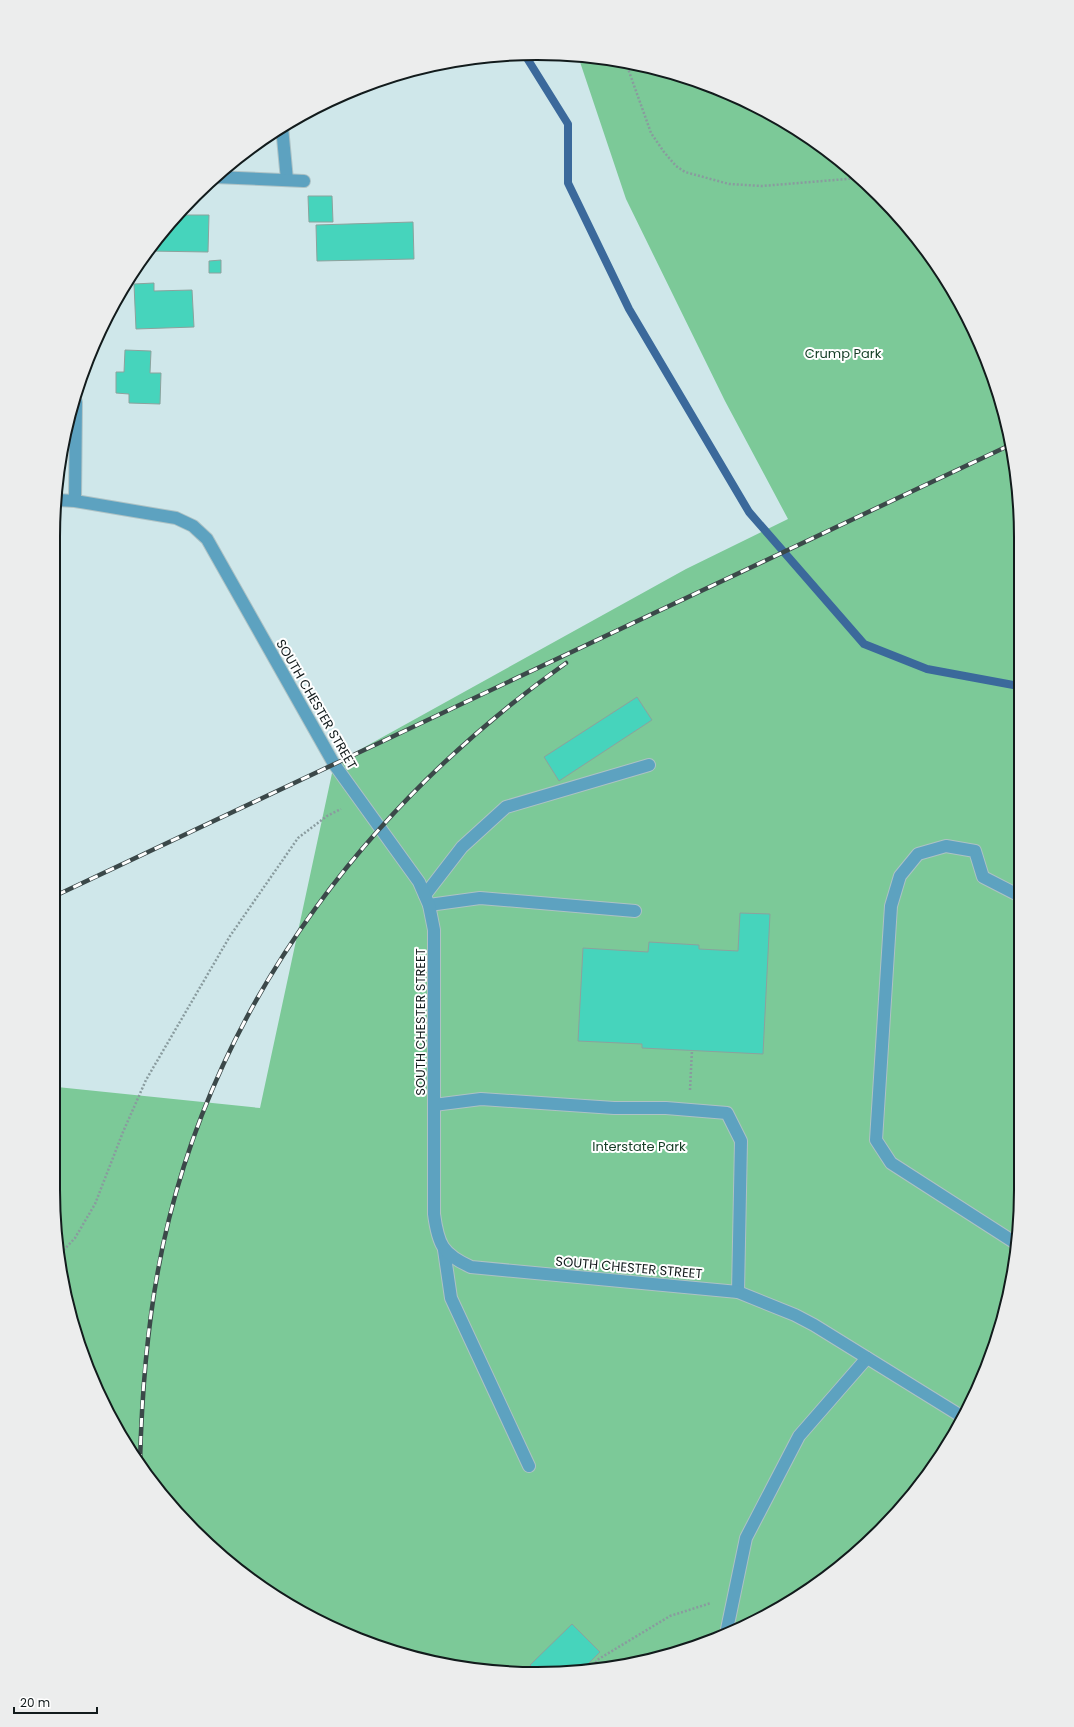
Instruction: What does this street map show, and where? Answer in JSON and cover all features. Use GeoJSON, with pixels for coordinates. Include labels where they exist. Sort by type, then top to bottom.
{"type":"FeatureCollection","features":[{"type":"Feature","properties":{"kind":"street"},"geometry":{"type":"LineString","coordinates":[[283,134],[287,180]]}},
{"type":"Feature","properties":{"kind":"street"},"geometry":{"type":"LineString","coordinates":[[223,177],[304,181]]}},
{"type":"Feature","properties":{"kind":"street"},"geometry":{"type":"LineString","coordinates":[[75,501],[76,415]]}},
{"type":"Feature","properties":{"kind":"street","name":"SOUTH CHESTER STREET"},"geometry":{"type":"LineString","coordinates":[[62,500],[75,501],[176,518],[193,526],[207,539],[334,764],[419,882],[427,900],[434,930],[434,1214],[437,1235],[444,1250],[456,1260],[471,1267],[738,1292],[795,1315],[958,1414]]}},
{"type":"Feature","properties":{"kind":"street"},"geometry":{"type":"LineString","coordinates":[[427,900],[462,847],[506,807],[649,765]]}},
{"type":"Feature","properties":{"kind":"street"},"geometry":{"type":"LineString","coordinates":[[1011,1240],[891,1163],[876,1140],[891,906],[900,876],[918,854],[946,846],[975,851],[983,877],[1014,893]]}},
{"type":"Feature","properties":{"kind":"street"},"geometry":{"type":"LineString","coordinates":[[427,900],[480,898],[635,911]]}},
{"type":"Feature","properties":{"kind":"street"},"geometry":{"type":"LineString","coordinates":[[434,1105],[481,1099],[614,1108],[666,1108],[727,1113],[741,1141],[738,1292]]}},
{"type":"Feature","properties":{"kind":"street"},"geometry":{"type":"LineString","coordinates":[[444,1250],[451,1298],[529,1466]]}},
{"type":"Feature","properties":{"kind":"street"},"geometry":{"type":"LineString","coordinates":[[727,1628],[746,1538],[798,1436],[867,1358]]}},
{"type":"Feature","properties":{"kind":"path"},"geometry":{"type":"LineString","coordinates":[[628,69],[651,133],[668,157],[676,166],[685,172],[729,184],[762,186],[853,179]]}},
{"type":"Feature","properties":{"kind":"path"},"geometry":{"type":"LineString","coordinates":[[64,1250],[75,1238],[95,1204],[123,1132],[146,1080],[230,936],[298,838],[327,816],[359,799]]}},
{"type":"Feature","properties":{"kind":"path"},"geometry":{"type":"LineString","coordinates":[[689,1110],[692,1050]]}},
{"type":"Feature","properties":{"kind":"path"},"geometry":{"type":"LineString","coordinates":[[595,1663],[597,1660],[670,1616],[734,1595]]}},
{"type":"Feature","properties":{"kind":"green space","name":"Interstate Park"},"geometry":{"type":"Polygon","coordinates":[[[580,62],[630,69],[690,85],[720,96],[748,109],[802,140],[852,178],[896,222],[934,272],[950,298],[978,354],[998,414],[1005,444],[1013,506],[1013,1221],[1005,1283],[998,1313],[978,1373],[965,1401],[934,1455],[896,1505],[852,1549],[802,1587],[776,1603],[720,1631],[690,1642],[630,1658],[599,1663],[537,1667],[506,1666],[444,1658],[414,1651],[354,1631],[326,1618],[272,1587],[222,1549],[178,1505],[140,1455],[109,1401],[96,1373],[76,1313],[69,1283],[61,1221],[60,1087],[260,1108],[334,764],[686,569],[788,519],[725,401],[626,199],[580,62]]]}},
{"type":"Feature","properties":{"kind":"building"},"geometry":{"type":"Polygon","coordinates":[[[308,196],[332,196],[333,222],[309,222],[308,196]]]}},
{"type":"Feature","properties":{"kind":"building"},"geometry":{"type":"Polygon","coordinates":[[[185,215],[209,215],[208,252],[156,251],[185,215]]]}},
{"type":"Feature","properties":{"kind":"building"},"geometry":{"type":"Polygon","coordinates":[[[413,222],[414,259],[317,261],[316,225],[413,222]]]}},
{"type":"Feature","properties":{"kind":"building"},"geometry":{"type":"Polygon","coordinates":[[[221,260],[221,273],[209,273],[209,261],[221,260]]]}},
{"type":"Feature","properties":{"kind":"building"},"geometry":{"type":"Polygon","coordinates":[[[154,283],[154,291],[192,290],[194,327],[136,329],[134,284],[154,283]]]}},
{"type":"Feature","properties":{"kind":"building"},"geometry":{"type":"Polygon","coordinates":[[[125,350],[151,351],[150,373],[161,373],[160,404],[129,403],[129,394],[116,393],[116,372],[124,372],[125,350]]]}},
{"type":"Feature","properties":{"kind":"building"},"geometry":{"type":"Polygon","coordinates":[[[637,697],[652,720],[559,781],[544,757],[637,697]]]}},
{"type":"Feature","properties":{"kind":"building"},"geometry":{"type":"Polygon","coordinates":[[[740,913],[770,914],[763,1054],[642,1048],[642,1044],[578,1041],[583,948],[648,952],[649,942],[699,945],[699,949],[738,951],[740,913]]]}},
{"type":"Feature","properties":{"kind":"building"},"geometry":{"type":"Polygon","coordinates":[[[572,1624],[600,1652],[588,1664],[537,1667],[532,1667],[530,1665],[572,1624]]]}},
{"type":"Feature","properties":{"kind":"waterway"},"geometry":{"type":"LineString","coordinates":[[528,60],[568,124],[568,183],[629,309],[749,512],[864,644],[927,669],[1014,685]]}},
{"type":"Feature","properties":{"kind":"railway"},"geometry":{"type":"LineString","coordinates":[[60,894],[1006,447]]}},
{"type":"Feature","properties":{"kind":"railway"},"geometry":{"type":"LineString","coordinates":[[140,1455],[148,1340],[156,1279],[162,1249],[169,1219],[195,1135],[228,1054],[269,978],[317,906],[371,838],[431,775],[496,717],[566,663]]}},
{"type":"Feature","properties":{"kind":"park label","name":"Crump Park"},"geometry":{"type":"Point","coordinates":[843,353]}}]}
